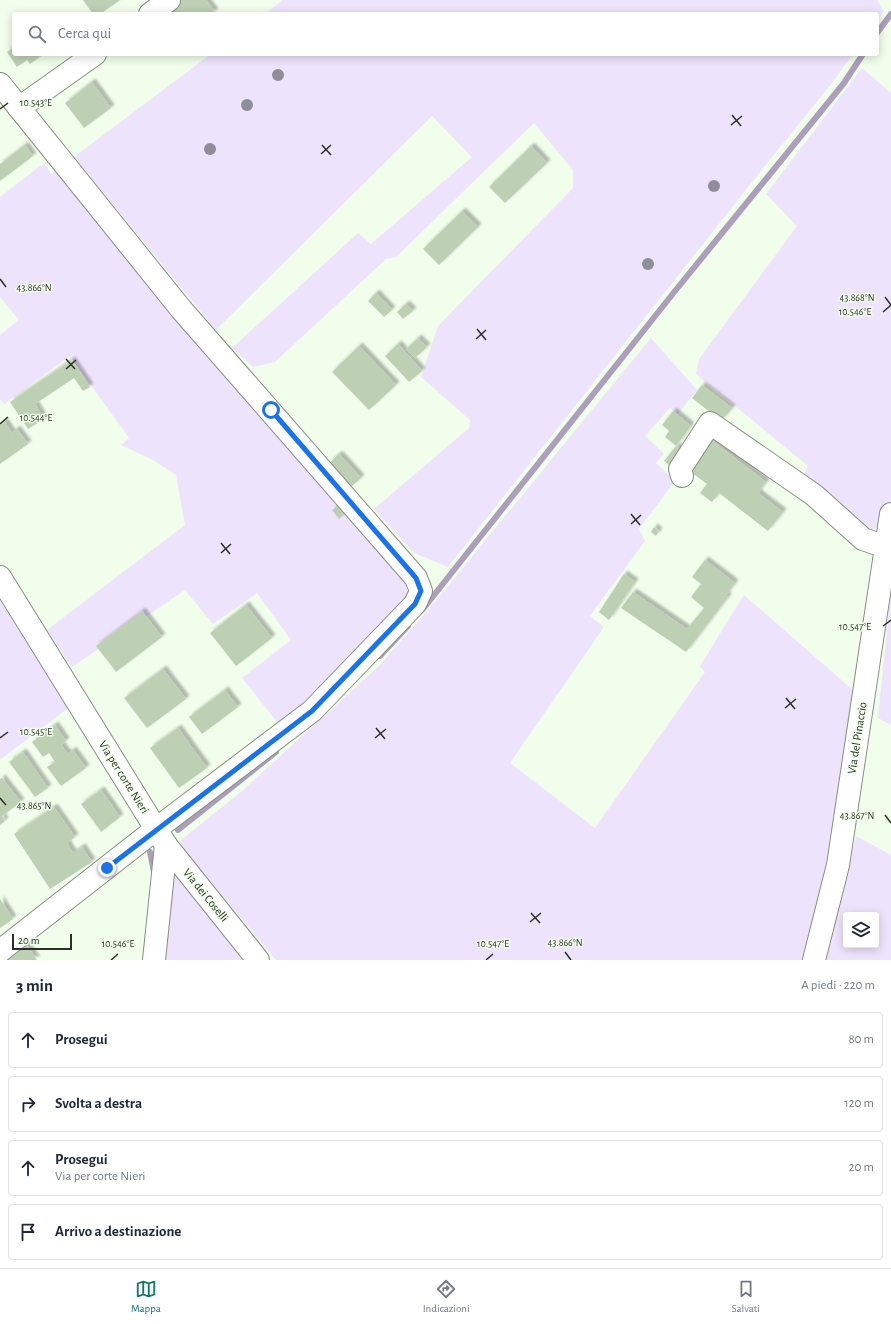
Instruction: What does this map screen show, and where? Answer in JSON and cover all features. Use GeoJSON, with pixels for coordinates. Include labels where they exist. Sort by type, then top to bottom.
{"type":"FeatureCollection","features":[{"type":"Feature","properties":{"kind":"street"},"geometry":{"type":"LineString","coordinates":[[153,12],[169,0]]}},
{"type":"Feature","properties":{"kind":"street"},"geometry":{"type":"LineString","coordinates":[[19,108],[92,56]]}},
{"type":"Feature","properties":{"kind":"street"},"geometry":{"type":"LineString","coordinates":[[0,84],[181,309],[416,578],[421,591],[415,604],[312,711],[161,837],[0,951]]}},
{"type":"Feature","properties":{"kind":"street"},"geometry":{"type":"LineString","coordinates":[[682,476],[680,469],[710,423],[814,495],[863,539],[886,547]]}},
{"type":"Feature","properties":{"kind":"street","name":"Via del Pinaccio"},"geometry":{"type":"LineString","coordinates":[[814,960],[838,865],[891,514]]}},
{"type":"Feature","properties":{"kind":"street","name":"Via per corte Nieri"},"geometry":{"type":"LineString","coordinates":[[0,577],[161,837]]}},
{"type":"Feature","properties":{"kind":"street"},"geometry":{"type":"LineString","coordinates":[[154,960],[161,837]]}},
{"type":"Feature","properties":{"kind":"street","name":"Via dei Coselli"},"geometry":{"type":"LineString","coordinates":[[161,837],[258,960]]}},
{"type":"Feature","properties":{"kind":"shaded area"},"geometry":{"type":"Polygon","coordinates":[[[283,0],[877,0],[884,11],[879,18],[879,12],[268,12],[283,0]]]}},
{"type":"Feature","properties":{"kind":"shaded area"},"geometry":{"type":"Polygon","coordinates":[[[208,56],[852,56],[832,83],[448,567],[414,553],[374,509],[469,428],[470,420],[421,377],[438,326],[573,188],[573,170],[534,123],[396,257],[386,259],[275,362],[253,367],[232,348],[358,233],[371,244],[472,157],[432,116],[216,330],[74,157],[208,56]]]}},
{"type":"Feature","properties":{"kind":"shaded area"},"geometry":{"type":"Polygon","coordinates":[[[862,68],[891,93],[891,499],[882,525],[871,530],[800,481],[808,466],[696,374],[699,359],[797,226],[766,194],[862,68]]]}},
{"type":"Feature","properties":{"kind":"shaded area"},"geometry":{"type":"Polygon","coordinates":[[[44,163],[51,174],[61,167],[411,582],[412,595],[281,727],[242,678],[291,640],[257,593],[213,624],[185,590],[72,667],[47,630],[185,525],[176,475],[153,460],[121,445],[129,438],[70,356],[4,404],[0,399],[0,335],[19,320],[0,297],[0,197],[44,163]]]}},
{"type":"Feature","properties":{"kind":"shaded area"},"geometry":{"type":"Polygon","coordinates":[[[651,338],[697,390],[678,414],[670,408],[645,436],[664,454],[656,463],[675,481],[639,529],[645,541],[590,616],[604,627],[510,763],[595,828],[705,672],[700,666],[744,595],[862,698],[822,901],[806,960],[276,960],[183,848],[181,840],[242,791],[380,665],[438,598],[651,338]]]}},
{"type":"Feature","properties":{"kind":"shaded area"},"geometry":{"type":"Polygon","coordinates":[[[891,591],[891,725],[878,718],[891,591]]]}},
{"type":"Feature","properties":{"kind":"shaded area"},"geometry":{"type":"Polygon","coordinates":[[[0,592],[72,705],[0,760],[0,592]]]}},
{"type":"Feature","properties":{"kind":"shaded area"},"geometry":{"type":"Polygon","coordinates":[[[856,836],[891,855],[891,960],[826,960],[856,836]]]}},
{"type":"Feature","properties":{"kind":"shaded area"},"geometry":{"type":"Polygon","coordinates":[[[175,869],[252,960],[161,960],[173,871],[175,869]]]}},
{"type":"Feature","properties":{"kind":"building"},"geometry":{"type":"Polygon","coordinates":[[[83,0],[120,0],[103,12],[92,12],[83,0]]]}},
{"type":"Feature","properties":{"kind":"building"},"geometry":{"type":"Polygon","coordinates":[[[179,0],[206,0],[215,12],[163,12],[179,0]]]}},
{"type":"Feature","properties":{"kind":"building"},"geometry":{"type":"Polygon","coordinates":[[[12,48],[12,56],[41,56],[30,64],[27,60],[17,67],[7,52],[12,48]]]}},
{"type":"Feature","properties":{"kind":"building"},"geometry":{"type":"Polygon","coordinates":[[[92,82],[111,108],[84,128],[65,103],[92,82]]]}},
{"type":"Feature","properties":{"kind":"building"},"geometry":{"type":"Polygon","coordinates":[[[25,145],[33,156],[0,181],[0,164],[25,145]]]}},
{"type":"Feature","properties":{"kind":"building"},"geometry":{"type":"Polygon","coordinates":[[[531,146],[547,163],[505,203],[489,187],[531,146]]]}},
{"type":"Feature","properties":{"kind":"building"},"geometry":{"type":"Polygon","coordinates":[[[462,211],[478,227],[439,265],[423,249],[462,211]]]}},
{"type":"Feature","properties":{"kind":"building"},"geometry":{"type":"Polygon","coordinates":[[[376,293],[392,310],[384,317],[368,301],[376,293]]]}},
{"type":"Feature","properties":{"kind":"building"},"geometry":{"type":"Polygon","coordinates":[[[406,304],[413,311],[403,319],[397,312],[406,304]]]}},
{"type":"Feature","properties":{"kind":"building"},"geometry":{"type":"Polygon","coordinates":[[[418,338],[427,347],[415,358],[406,349],[418,338]]]}},
{"type":"Feature","properties":{"kind":"building"},"geometry":{"type":"Polygon","coordinates":[[[398,344],[422,371],[409,382],[385,356],[398,344]]]}},
{"type":"Feature","properties":{"kind":"building"},"geometry":{"type":"Polygon","coordinates":[[[359,346],[396,385],[369,410],[332,372],[359,346]]]}},
{"type":"Feature","properties":{"kind":"building"},"geometry":{"type":"Polygon","coordinates":[[[72,360],[90,387],[83,391],[74,378],[35,404],[44,419],[28,429],[10,402],[72,360]]]}},
{"type":"Feature","properties":{"kind":"building"},"geometry":{"type":"Polygon","coordinates":[[[702,385],[732,408],[721,421],[692,398],[702,385]]]}},
{"type":"Feature","properties":{"kind":"building"},"geometry":{"type":"Polygon","coordinates":[[[673,411],[691,426],[676,446],[665,437],[669,431],[662,425],[673,411]]]}},
{"type":"Feature","properties":{"kind":"building"},"geometry":{"type":"Polygon","coordinates":[[[5,422],[12,433],[17,429],[28,444],[0,464],[0,425],[5,422]]]}},
{"type":"Feature","properties":{"kind":"building"},"geometry":{"type":"Polygon","coordinates":[[[711,440],[766,482],[758,493],[783,512],[768,531],[719,493],[712,502],[700,493],[707,484],[688,470],[711,440]]]}},
{"type":"Feature","properties":{"kind":"building"},"geometry":{"type":"Polygon","coordinates":[[[676,446],[684,452],[672,467],[664,461],[676,446]]]}},
{"type":"Feature","properties":{"kind":"building"},"geometry":{"type":"Polygon","coordinates":[[[339,454],[361,478],[351,487],[329,463],[339,454]]]}},
{"type":"Feature","properties":{"kind":"building"},"geometry":{"type":"Polygon","coordinates":[[[337,506],[344,514],[339,519],[332,510],[337,506]]]}},
{"type":"Feature","properties":{"kind":"building"},"geometry":{"type":"Polygon","coordinates":[[[654,527],[659,531],[656,536],[651,532],[654,527]]]}},
{"type":"Feature","properties":{"kind":"building"},"geometry":{"type":"Polygon","coordinates":[[[705,560],[735,583],[726,595],[728,597],[686,652],[621,608],[633,592],[687,629],[704,608],[691,597],[701,584],[692,577],[705,560]]]}},
{"type":"Feature","properties":{"kind":"building"},"geometry":{"type":"Polygon","coordinates":[[[624,574],[635,582],[609,620],[599,612],[624,574]]]}},
{"type":"Feature","properties":{"kind":"building"},"geometry":{"type":"Polygon","coordinates":[[[246,605],[272,638],[236,666],[210,633],[246,605]]]}},
{"type":"Feature","properties":{"kind":"building"},"geometry":{"type":"Polygon","coordinates":[[[142,611],[162,637],[116,672],[96,646],[142,611]]]}},
{"type":"Feature","properties":{"kind":"building"},"geometry":{"type":"Polygon","coordinates":[[[163,669],[186,699],[147,728],[124,698],[163,669]]]}},
{"type":"Feature","properties":{"kind":"building"},"geometry":{"type":"Polygon","coordinates":[[[225,690],[238,707],[202,734],[189,717],[225,690]]]}},
{"type":"Feature","properties":{"kind":"building"},"geometry":{"type":"Polygon","coordinates":[[[55,725],[66,741],[61,745],[68,754],[73,750],[86,768],[61,786],[47,767],[55,762],[49,753],[43,757],[32,742],[55,725]]]}},
{"type":"Feature","properties":{"kind":"building"},"geometry":{"type":"Polygon","coordinates":[[[178,728],[207,768],[179,788],[150,748],[178,728]]]}},
{"type":"Feature","properties":{"kind":"building"},"geometry":{"type":"Polygon","coordinates":[[[23,752],[48,788],[35,797],[9,762],[23,752]]]}},
{"type":"Feature","properties":{"kind":"building"},"geometry":{"type":"Polygon","coordinates":[[[2,778],[21,802],[2,816],[5,821],[0,825],[0,779],[2,778]]]}},
{"type":"Feature","properties":{"kind":"building"},"geometry":{"type":"Polygon","coordinates":[[[101,790],[120,817],[101,832],[81,804],[101,790]]]}},
{"type":"Feature","properties":{"kind":"building"},"geometry":{"type":"Polygon","coordinates":[[[54,807],[75,837],[67,843],[73,853],[82,847],[92,862],[50,889],[14,834],[54,807]]]}},
{"type":"Feature","properties":{"kind":"building"},"geometry":{"type":"Polygon","coordinates":[[[0,899],[13,919],[0,928],[0,899]]]}},
{"type":"Feature","properties":{"kind":"building"},"geometry":{"type":"Polygon","coordinates":[[[23,940],[37,960],[4,960],[23,940]]]}},
{"type":"Feature","properties":{"kind":"waterway"},"geometry":{"type":"LineString","coordinates":[[879,30],[891,14]]}},
{"type":"Feature","properties":{"kind":"waterway"},"geometry":{"type":"LineString","coordinates":[[423,609],[675,291],[844,83],[862,56]]}},
{"type":"Feature","properties":{"kind":"waterway"},"geometry":{"type":"LineString","coordinates":[[380,656],[408,626]]}},
{"type":"Feature","properties":{"kind":"waterway"},"geometry":{"type":"LineString","coordinates":[[178,830],[276,752]]}},
{"type":"Feature","properties":{"kind":"waterway"},"geometry":{"type":"LineString","coordinates":[[150,852],[154,872]]}},
{"type":"Feature","properties":{"kind":"route"},"geometry":{"type":"LineString","coordinates":[[107,868],[312,711],[415,604],[421,591],[416,578],[271,410]]}}]}
